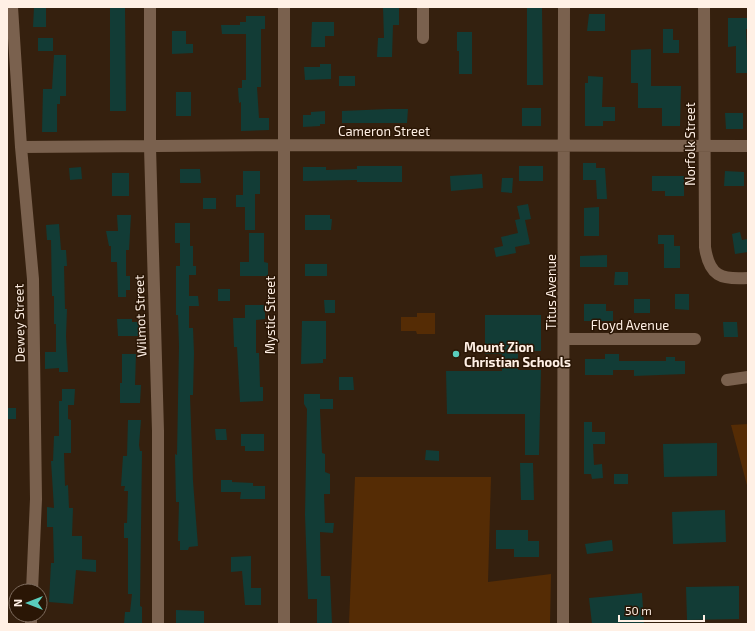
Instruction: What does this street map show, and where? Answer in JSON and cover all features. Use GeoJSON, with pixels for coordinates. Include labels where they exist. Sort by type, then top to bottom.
{"type":"FeatureCollection","features":[{"type":"Feature","properties":{"kind":"street","name":"Dewey Street"},"geometry":{"type":"LineString","coordinates":[[12,7],[21,147],[33,279],[36,499],[32,583]]}},
{"type":"Feature","properties":{"kind":"street","name":"Wilmot Street"},"geometry":{"type":"LineString","coordinates":[[150,7],[150,148],[158,432],[158,624]]}},
{"type":"Feature","properties":{"kind":"street","name":"Mystic Street"},"geometry":{"type":"LineString","coordinates":[[284,7],[284,624]]}},
{"type":"Feature","properties":{"kind":"street"},"geometry":{"type":"LineString","coordinates":[[423,7],[423,38]]}},
{"type":"Feature","properties":{"kind":"street","name":"Titus Avenue"},"geometry":{"type":"LineString","coordinates":[[563,624],[565,339],[564,7]]}},
{"type":"Feature","properties":{"kind":"street","name":"Norfolk Street"},"geometry":{"type":"LineString","coordinates":[[704,7],[704,247],[707,260],[716,274],[730,279],[748,278]]}},
{"type":"Feature","properties":{"kind":"street","name":"Cameron Street"},"geometry":{"type":"LineString","coordinates":[[21,147],[150,148],[284,145],[748,146]]}},
{"type":"Feature","properties":{"kind":"street","name":"Floyd Avenue"},"geometry":{"type":"LineString","coordinates":[[565,339],[696,339]]}},
{"type":"Feature","properties":{"kind":"street"},"geometry":{"type":"LineString","coordinates":[[727,380],[748,377]]}},
{"type":"Feature","properties":{"kind":"shaded area"},"geometry":{"type":"Polygon","coordinates":[[[417,313],[435,313],[435,334],[417,334],[416,331],[401,331],[401,317],[417,317],[417,313]]]}},
{"type":"Feature","properties":{"kind":"shaded area"},"geometry":{"type":"Polygon","coordinates":[[[748,424],[748,489],[731,425],[748,424]]]}},
{"type":"Feature","properties":{"kind":"shaded area"},"geometry":{"type":"Polygon","coordinates":[[[355,477],[491,477],[488,582],[551,574],[550,624],[349,624],[355,477]]]}},
{"type":"Feature","properties":{"kind":"building"},"geometry":{"type":"Polygon","coordinates":[[[34,7],[46,7],[46,27],[33,27],[34,7]]]}},
{"type":"Feature","properties":{"kind":"building"},"geometry":{"type":"Polygon","coordinates":[[[110,7],[125,7],[126,111],[110,111],[110,7]]]}},
{"type":"Feature","properties":{"kind":"building"},"geometry":{"type":"Polygon","coordinates":[[[383,7],[399,7],[399,25],[393,25],[392,57],[377,57],[378,38],[384,38],[383,7]]]}},
{"type":"Feature","properties":{"kind":"building"},"geometry":{"type":"Polygon","coordinates":[[[527,7],[542,7],[543,85],[527,85],[527,7]]]}},
{"type":"Feature","properties":{"kind":"building"},"geometry":{"type":"Polygon","coordinates":[[[589,14],[605,14],[605,31],[587,31],[589,14]]]}},
{"type":"Feature","properties":{"kind":"building"},"geometry":{"type":"Polygon","coordinates":[[[246,16],[265,16],[265,29],[261,29],[261,87],[257,87],[259,118],[269,118],[269,130],[241,131],[241,102],[239,103],[238,88],[242,88],[242,80],[246,80],[246,34],[222,34],[221,25],[240,25],[240,22],[246,22],[246,16]]]}},
{"type":"Feature","properties":{"kind":"building"},"geometry":{"type":"Polygon","coordinates":[[[728,18],[748,18],[748,29],[746,29],[748,73],[736,73],[736,46],[728,47],[728,18]]]}},
{"type":"Feature","properties":{"kind":"building"},"geometry":{"type":"Polygon","coordinates":[[[312,22],[334,22],[334,36],[325,36],[325,47],[311,47],[312,22]]]}},
{"type":"Feature","properties":{"kind":"building"},"geometry":{"type":"Polygon","coordinates":[[[663,29],[673,29],[673,40],[679,40],[679,53],[663,53],[663,29]]]}},
{"type":"Feature","properties":{"kind":"building"},"geometry":{"type":"Polygon","coordinates":[[[172,31],[186,31],[186,44],[193,44],[193,53],[172,54],[172,31]]]}},
{"type":"Feature","properties":{"kind":"building"},"geometry":{"type":"Polygon","coordinates":[[[457,32],[472,32],[472,74],[459,74],[457,32]]]}},
{"type":"Feature","properties":{"kind":"building"},"geometry":{"type":"Polygon","coordinates":[[[38,38],[53,38],[53,51],[38,51],[38,38]]]}},
{"type":"Feature","properties":{"kind":"building"},"geometry":{"type":"Polygon","coordinates":[[[651,49],[651,86],[681,86],[680,126],[662,126],[662,108],[638,108],[638,83],[631,83],[631,50],[651,49]]]}},
{"type":"Feature","properties":{"kind":"building"},"geometry":{"type":"Polygon","coordinates":[[[54,55],[66,55],[66,96],[60,96],[60,104],[57,104],[57,132],[42,132],[43,89],[52,89],[54,55]]]}},
{"type":"Feature","properties":{"kind":"building"},"geometry":{"type":"Polygon","coordinates":[[[320,64],[331,64],[331,79],[305,80],[304,67],[320,67],[320,64]]]}},
{"type":"Feature","properties":{"kind":"building"},"geometry":{"type":"Polygon","coordinates":[[[339,76],[355,76],[355,86],[339,86],[339,76]]]}},
{"type":"Feature","properties":{"kind":"building"},"geometry":{"type":"Polygon","coordinates":[[[588,76],[603,77],[602,107],[615,107],[615,121],[603,121],[603,126],[585,126],[585,83],[588,83],[588,76]]]}},
{"type":"Feature","properties":{"kind":"building"},"geometry":{"type":"Polygon","coordinates":[[[176,92],[191,92],[191,116],[176,116],[176,92]]]}},
{"type":"Feature","properties":{"kind":"building"},"geometry":{"type":"Polygon","coordinates":[[[522,108],[541,108],[541,126],[522,126],[522,108]]]}},
{"type":"Feature","properties":{"kind":"building"},"geometry":{"type":"Polygon","coordinates":[[[408,109],[407,123],[342,123],[342,111],[408,109]]]}},
{"type":"Feature","properties":{"kind":"building"},"geometry":{"type":"Polygon","coordinates":[[[325,111],[325,124],[320,124],[320,126],[303,127],[303,115],[311,115],[311,112],[325,111]]]}},
{"type":"Feature","properties":{"kind":"building"},"geometry":{"type":"Polygon","coordinates":[[[725,113],[743,113],[743,129],[726,129],[725,113]]]}},
{"type":"Feature","properties":{"kind":"building"},"geometry":{"type":"Polygon","coordinates":[[[583,163],[596,163],[596,168],[605,168],[607,199],[597,199],[596,180],[583,180],[583,163]]]}},
{"type":"Feature","properties":{"kind":"building"},"geometry":{"type":"Polygon","coordinates":[[[357,166],[402,166],[402,182],[357,182],[357,180],[303,181],[303,167],[326,167],[326,170],[357,169],[357,166]]]}},
{"type":"Feature","properties":{"kind":"building"},"geometry":{"type":"Polygon","coordinates":[[[519,166],[543,166],[543,181],[519,181],[519,166]]]}},
{"type":"Feature","properties":{"kind":"building"},"geometry":{"type":"Polygon","coordinates":[[[81,167],[82,179],[70,180],[69,168],[81,167]]]}},
{"type":"Feature","properties":{"kind":"building"},"geometry":{"type":"Polygon","coordinates":[[[180,169],[200,169],[201,183],[180,183],[180,169]]]}},
{"type":"Feature","properties":{"kind":"building"},"geometry":{"type":"Polygon","coordinates":[[[243,171],[260,171],[260,194],[255,194],[255,230],[245,230],[245,207],[236,207],[236,195],[243,195],[243,171]]]}},
{"type":"Feature","properties":{"kind":"building"},"geometry":{"type":"Polygon","coordinates":[[[725,171],[744,172],[744,186],[724,186],[725,171]]]}},
{"type":"Feature","properties":{"kind":"building"},"geometry":{"type":"Polygon","coordinates":[[[112,173],[129,173],[129,196],[112,196],[112,173]]]}},
{"type":"Feature","properties":{"kind":"building"},"geometry":{"type":"Polygon","coordinates":[[[482,174],[483,188],[451,191],[450,176],[482,174]]]}},
{"type":"Feature","properties":{"kind":"building"},"geometry":{"type":"Polygon","coordinates":[[[652,176],[684,176],[684,196],[665,196],[665,191],[652,191],[652,176]]]}},
{"type":"Feature","properties":{"kind":"building"},"geometry":{"type":"Polygon","coordinates":[[[502,178],[513,178],[512,193],[501,192],[502,178]]]}},
{"type":"Feature","properties":{"kind":"building"},"geometry":{"type":"Polygon","coordinates":[[[203,198],[216,198],[216,209],[203,209],[203,198]]]}},
{"type":"Feature","properties":{"kind":"building"},"geometry":{"type":"Polygon","coordinates":[[[528,204],[531,219],[525,220],[530,244],[515,247],[516,253],[496,257],[494,248],[503,246],[501,237],[518,233],[515,220],[520,219],[517,206],[528,204]]]}},
{"type":"Feature","properties":{"kind":"building"},"geometry":{"type":"Polygon","coordinates":[[[599,207],[599,236],[584,236],[584,208],[599,207]]]}},
{"type":"Feature","properties":{"kind":"building"},"geometry":{"type":"Polygon","coordinates":[[[117,215],[131,215],[129,250],[126,250],[126,276],[130,276],[130,290],[126,290],[126,297],[118,297],[117,262],[111,262],[111,246],[109,246],[106,231],[118,231],[117,215]]]}},
{"type":"Feature","properties":{"kind":"building"},"geometry":{"type":"Polygon","coordinates":[[[305,215],[330,215],[330,219],[332,219],[331,230],[305,230],[305,215]]]}},
{"type":"Feature","properties":{"kind":"building"},"geometry":{"type":"Polygon","coordinates":[[[175,223],[190,223],[190,246],[193,246],[193,266],[196,266],[196,275],[189,275],[189,296],[198,296],[199,306],[189,306],[189,328],[193,328],[194,353],[193,395],[190,395],[193,481],[198,546],[189,547],[188,550],[180,550],[180,541],[178,541],[179,502],[176,502],[175,454],[177,455],[179,346],[178,315],[176,315],[176,266],[180,266],[180,243],[175,243],[175,223]]]}},
{"type":"Feature","properties":{"kind":"building"},"geometry":{"type":"Polygon","coordinates":[[[59,224],[61,250],[66,250],[67,266],[64,266],[65,309],[67,309],[66,336],[68,372],[59,372],[59,368],[45,369],[45,352],[56,352],[54,296],[52,296],[51,240],[47,240],[46,225],[59,224]]]}},
{"type":"Feature","properties":{"kind":"building"},"geometry":{"type":"Polygon","coordinates":[[[740,232],[742,240],[748,239],[748,252],[735,254],[732,234],[740,232]]]}},
{"type":"Feature","properties":{"kind":"building"},"geometry":{"type":"Polygon","coordinates":[[[249,233],[264,233],[264,262],[268,263],[268,276],[240,276],[240,262],[249,262],[249,233]]]}},
{"type":"Feature","properties":{"kind":"building"},"geometry":{"type":"Polygon","coordinates":[[[658,235],[674,235],[674,246],[680,246],[680,268],[664,268],[664,244],[658,244],[658,235]]]}},
{"type":"Feature","properties":{"kind":"building"},"geometry":{"type":"Polygon","coordinates":[[[607,255],[607,267],[580,267],[580,256],[607,255]]]}},
{"type":"Feature","properties":{"kind":"building"},"geometry":{"type":"Polygon","coordinates":[[[305,264],[327,264],[327,276],[305,276],[305,264]]]}},
{"type":"Feature","properties":{"kind":"building"},"geometry":{"type":"Polygon","coordinates":[[[615,272],[628,272],[628,285],[614,285],[615,272]]]}},
{"type":"Feature","properties":{"kind":"building"},"geometry":{"type":"Polygon","coordinates":[[[218,289],[230,289],[230,301],[218,301],[218,289]]]}},
{"type":"Feature","properties":{"kind":"building"},"geometry":{"type":"Polygon","coordinates":[[[675,294],[689,294],[689,310],[675,309],[675,294]]]}},
{"type":"Feature","properties":{"kind":"building"},"geometry":{"type":"Polygon","coordinates":[[[634,299],[650,299],[650,313],[634,313],[634,299]]]}},
{"type":"Feature","properties":{"kind":"building"},"geometry":{"type":"Polygon","coordinates":[[[324,300],[335,300],[335,313],[325,313],[324,300]]]}},
{"type":"Feature","properties":{"kind":"building"},"geometry":{"type":"Polygon","coordinates":[[[584,304],[606,304],[606,311],[613,311],[613,321],[584,321],[584,304]]]}},
{"type":"Feature","properties":{"kind":"building"},"geometry":{"type":"Polygon","coordinates":[[[245,305],[265,305],[265,319],[256,320],[256,353],[259,353],[260,387],[263,387],[263,401],[240,402],[237,347],[234,347],[233,318],[245,318],[245,305]]]}},
{"type":"Feature","properties":{"kind":"building","name":"Mount Zion Christian Schools"},"geometry":{"type":"Polygon","coordinates":[[[485,315],[541,315],[541,351],[518,351],[518,370],[541,370],[539,455],[525,455],[525,414],[447,414],[446,371],[502,371],[502,354],[485,354],[485,315]]]}},
{"type":"Feature","properties":{"kind":"building"},"geometry":{"type":"Polygon","coordinates":[[[117,319],[132,319],[132,322],[140,322],[140,336],[118,336],[117,319]]]}},
{"type":"Feature","properties":{"kind":"building"},"geometry":{"type":"Polygon","coordinates":[[[302,321],[326,321],[326,359],[323,359],[323,363],[301,364],[302,321]]]}},
{"type":"Feature","properties":{"kind":"building"},"geometry":{"type":"Polygon","coordinates":[[[723,322],[737,322],[738,337],[724,337],[723,322]]]}},
{"type":"Feature","properties":{"kind":"building"},"geometry":{"type":"Polygon","coordinates":[[[122,354],[136,354],[135,385],[141,385],[140,403],[120,403],[122,354]]]}},
{"type":"Feature","properties":{"kind":"building"},"geometry":{"type":"Polygon","coordinates":[[[605,354],[619,354],[619,361],[666,361],[666,357],[675,357],[675,361],[685,361],[685,374],[634,376],[634,370],[613,370],[613,375],[585,375],[585,359],[605,359],[605,354]]]}},
{"type":"Feature","properties":{"kind":"building"},"geometry":{"type":"Polygon","coordinates":[[[339,377],[353,377],[354,390],[339,390],[339,377]]]}},
{"type":"Feature","properties":{"kind":"building"},"geometry":{"type":"Polygon","coordinates":[[[62,389],[75,389],[74,405],[68,405],[68,419],[71,420],[71,453],[64,453],[65,486],[68,485],[69,508],[73,508],[72,536],[82,536],[82,559],[96,560],[96,572],[76,570],[73,604],[49,602],[51,563],[54,563],[53,527],[47,527],[47,507],[54,508],[51,461],[53,461],[54,436],[59,436],[59,401],[62,401],[62,389]]]}},
{"type":"Feature","properties":{"kind":"building"},"geometry":{"type":"Polygon","coordinates":[[[304,394],[320,394],[320,399],[333,399],[333,409],[320,409],[322,453],[325,454],[325,472],[330,474],[330,494],[324,494],[325,523],[334,523],[333,533],[320,532],[321,576],[330,576],[332,624],[317,624],[317,599],[308,599],[305,515],[307,409],[304,404],[304,394]]]}},
{"type":"Feature","properties":{"kind":"building"},"geometry":{"type":"Polygon","coordinates":[[[7,408],[16,408],[16,419],[7,419],[7,408]]]}},
{"type":"Feature","properties":{"kind":"building"},"geometry":{"type":"Polygon","coordinates":[[[128,420],[141,420],[139,445],[140,451],[142,451],[140,606],[142,607],[142,624],[124,624],[125,612],[130,612],[132,594],[128,594],[128,538],[124,538],[124,523],[127,523],[128,491],[124,491],[125,486],[121,486],[123,456],[127,456],[128,420]]]}},
{"type":"Feature","properties":{"kind":"building"},"geometry":{"type":"Polygon","coordinates":[[[584,422],[592,422],[592,432],[605,432],[605,444],[593,444],[594,465],[602,464],[603,478],[592,479],[591,474],[584,474],[584,422]]]}},
{"type":"Feature","properties":{"kind":"building"},"geometry":{"type":"Polygon","coordinates":[[[215,429],[226,429],[227,440],[216,440],[215,429]]]}},
{"type":"Feature","properties":{"kind":"building"},"geometry":{"type":"Polygon","coordinates":[[[241,434],[264,434],[264,451],[245,451],[245,446],[241,446],[241,434]]]}},
{"type":"Feature","properties":{"kind":"building"},"geometry":{"type":"Polygon","coordinates":[[[717,443],[717,476],[664,477],[663,444],[717,443]]]}},
{"type":"Feature","properties":{"kind":"building"},"geometry":{"type":"Polygon","coordinates":[[[426,450],[439,451],[439,461],[425,460],[426,450]]]}},
{"type":"Feature","properties":{"kind":"building"},"geometry":{"type":"Polygon","coordinates":[[[520,463],[533,463],[534,500],[521,500],[520,463]]]}},
{"type":"Feature","properties":{"kind":"building"},"geometry":{"type":"Polygon","coordinates":[[[614,474],[628,474],[628,484],[614,484],[614,474]]]}},
{"type":"Feature","properties":{"kind":"building"},"geometry":{"type":"Polygon","coordinates":[[[221,480],[253,483],[253,486],[265,486],[265,499],[240,499],[241,492],[221,492],[221,480]]]}},
{"type":"Feature","properties":{"kind":"building"},"geometry":{"type":"Polygon","coordinates":[[[725,510],[726,542],[673,544],[672,512],[725,510]]]}},
{"type":"Feature","properties":{"kind":"building"},"geometry":{"type":"Polygon","coordinates":[[[496,530],[528,530],[528,541],[539,541],[539,557],[514,557],[514,549],[496,549],[496,530]]]}},
{"type":"Feature","properties":{"kind":"building"},"geometry":{"type":"Polygon","coordinates":[[[612,540],[613,551],[587,554],[585,544],[612,540]]]}},
{"type":"Feature","properties":{"kind":"building"},"geometry":{"type":"Polygon","coordinates":[[[251,556],[251,588],[261,588],[261,605],[245,605],[242,571],[231,572],[231,557],[251,556]]]}},
{"type":"Feature","properties":{"kind":"building"},"geometry":{"type":"Polygon","coordinates":[[[739,586],[739,619],[687,620],[686,587],[739,586]]]}},
{"type":"Feature","properties":{"kind":"building"},"geometry":{"type":"Polygon","coordinates":[[[642,593],[644,624],[592,624],[589,598],[642,593]]]}},
{"type":"Feature","properties":{"kind":"building"},"geometry":{"type":"Polygon","coordinates":[[[176,610],[204,611],[204,624],[176,624],[176,610]]]}},
{"type":"Feature","properties":{"kind":"place","name":"Mount Zion Christian Schools"},"geometry":{"type":"Point","coordinates":[456,354]}}]}
